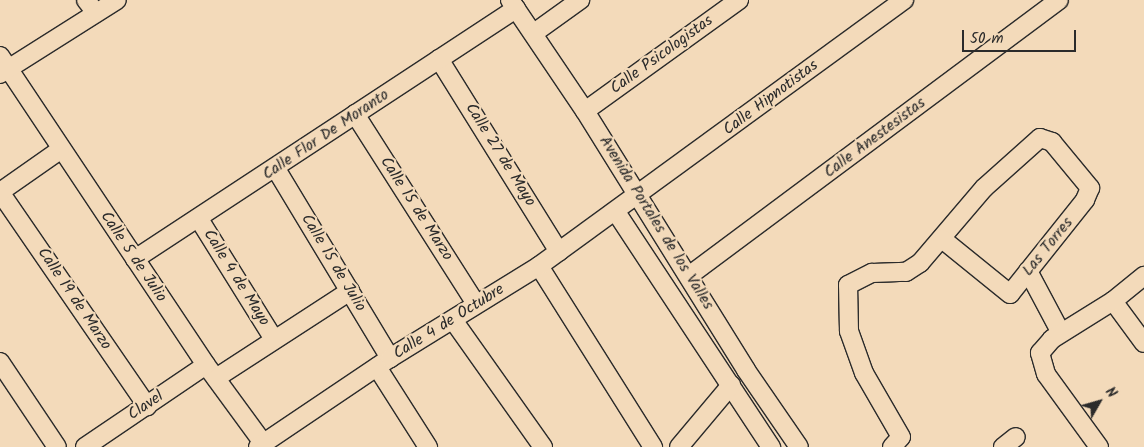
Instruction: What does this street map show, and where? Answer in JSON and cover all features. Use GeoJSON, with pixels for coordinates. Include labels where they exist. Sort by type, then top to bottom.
{"type":"FeatureCollection","features":[{"type":"Feature","properties":{"kind":"street"},"geometry":{"type":"LineString","coordinates":[[3,66],[91,7],[117,0]]}},
{"type":"Feature","properties":{"kind":"street"},"geometry":{"type":"LineString","coordinates":[[534,33],[580,0]]}},
{"type":"Feature","properties":{"kind":"street","name":"Calle Psicologistas"},"geometry":{"type":"LineString","coordinates":[[585,111],[739,0]]}},
{"type":"Feature","properties":{"kind":"street","name":"Calle Hipnotistas"},"geometry":{"type":"LineString","coordinates":[[639,196],[904,0]]}},
{"type":"Feature","properties":{"kind":"street","name":"Calle Anestesistas"},"geometry":{"type":"LineString","coordinates":[[690,275],[1054,2]]}},
{"type":"Feature","properties":{"kind":"street","name":"Avenida Portales de los Valles"},"geometry":{"type":"LineString","coordinates":[[513,5],[534,33],[585,111],[690,275],[746,370],[799,447]]}},
{"type":"Feature","properties":{"kind":"street","name":"Calle Flor De Moranto"},"geometry":{"type":"LineString","coordinates":[[135,259],[276,169],[439,59],[513,5]]}},
{"type":"Feature","properties":{"kind":"street","name":"Calle 27 de Mayo"},"geometry":{"type":"LineString","coordinates":[[439,59],[559,252]]}},
{"type":"Feature","properties":{"kind":"street","name":"Calle 5 de Julio"},"geometry":{"type":"LineString","coordinates":[[3,66],[261,445]]}},
{"type":"Feature","properties":{"kind":"street","name":"Calle 15 de Marzo"},"geometry":{"type":"LineString","coordinates":[[355,114],[476,304]]}},
{"type":"Feature","properties":{"kind":"street","name":"Las Torres"},"geometry":{"type":"LineString","coordinates":[[1040,138],[1052,142],[1087,182],[1090,193],[1086,200],[1010,294],[942,239],[984,188],[1040,138]]}},
{"type":"Feature","properties":{"kind":"street"},"geometry":{"type":"LineString","coordinates":[[0,192],[60,150]]}},
{"type":"Feature","properties":{"kind":"street","name":"Calle 15 de Julio"},"geometry":{"type":"LineString","coordinates":[[276,169],[350,291],[428,447]]}},
{"type":"Feature","properties":{"kind":"street","name":"Calle 19 de Marzo"},"geometry":{"type":"LineString","coordinates":[[0,192],[147,406]]}},
{"type":"Feature","properties":{"kind":"street","name":"Calle 4 de Octubre"},"geometry":{"type":"LineString","coordinates":[[261,445],[384,362],[539,266],[639,196]]}},
{"type":"Feature","properties":{"kind":"street","name":"Avenida Portales de los Valles"},"geometry":{"type":"LineString","coordinates":[[616,212],[771,447]]}},
{"type":"Feature","properties":{"kind":"street","name":"Calle 4 de Mayo"},"geometry":{"type":"LineString","coordinates":[[198,219],[273,338]]}},
{"type":"Feature","properties":{"kind":"street"},"geometry":{"type":"LineString","coordinates":[[897,442],[864,373],[849,331],[846,295],[848,285],[862,276],[906,272],[920,263],[942,239]]}},
{"type":"Feature","properties":{"kind":"street"},"geometry":{"type":"LineString","coordinates":[[539,266],[653,447]]}},
{"type":"Feature","properties":{"kind":"street"},"geometry":{"type":"LineString","coordinates":[[1028,271],[1061,333]]}},
{"type":"Feature","properties":{"kind":"street"},"geometry":{"type":"LineString","coordinates":[[1099,447],[1046,374],[1040,353],[1044,345],[1113,301],[1144,276]]}},
{"type":"Feature","properties":{"kind":"street","name":"Clavel"},"geometry":{"type":"LineString","coordinates":[[85,447],[147,406],[273,338],[350,291]]}},
{"type":"Feature","properties":{"kind":"street"},"geometry":{"type":"LineString","coordinates":[[1113,301],[1144,344]]}},
{"type":"Feature","properties":{"kind":"street"},"geometry":{"type":"LineString","coordinates":[[453,320],[544,447]]}},
{"type":"Feature","properties":{"kind":"street"},"geometry":{"type":"LineString","coordinates":[[0,362],[57,447]]}},
{"type":"Feature","properties":{"kind":"street"},"geometry":{"type":"LineString","coordinates":[[679,447],[730,385]]}}]}
